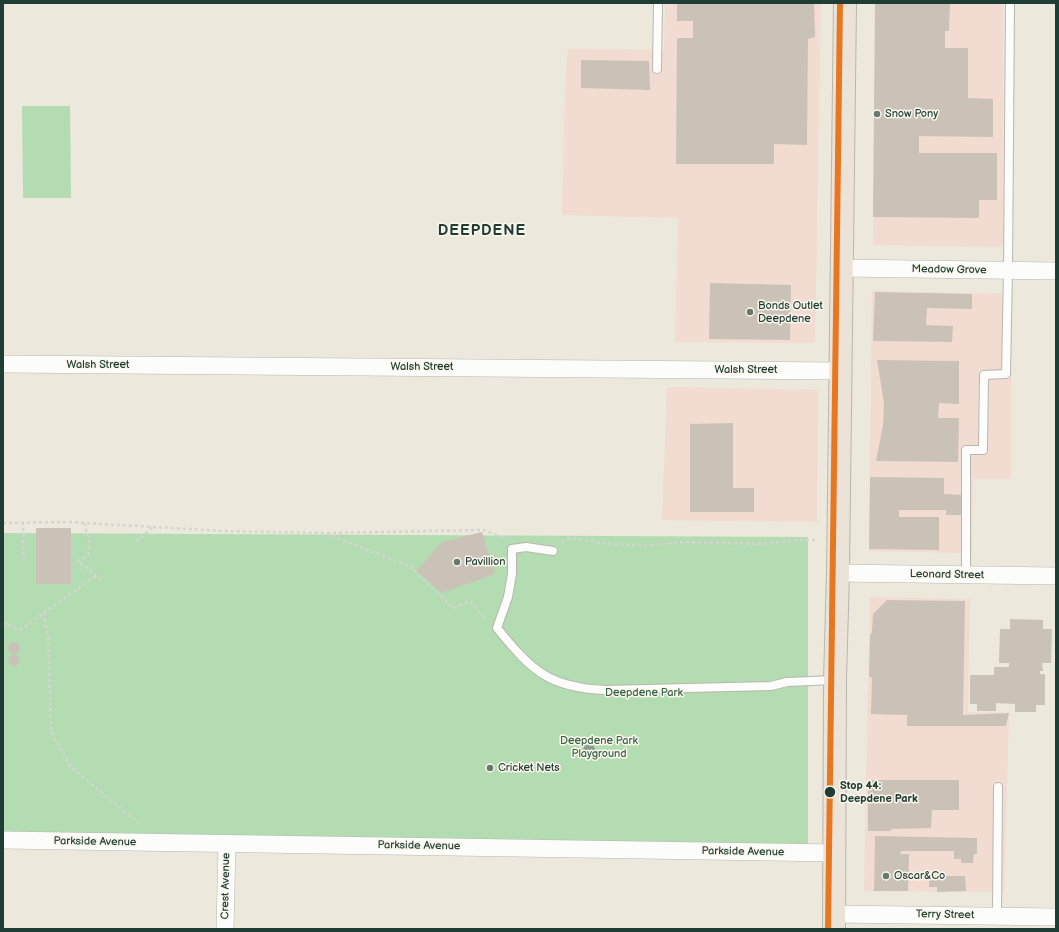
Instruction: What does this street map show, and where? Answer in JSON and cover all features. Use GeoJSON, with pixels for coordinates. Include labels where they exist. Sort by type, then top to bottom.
{"type":"FeatureCollection","features":[{"type":"Feature","properties":{"kind":"main road"},"geometry":{"type":"LineString","coordinates":[[834,921],[835,680],[838,573],[845,3]]}},
{"type":"Feature","properties":{"kind":"street","name":"Meadow Grove"},"geometry":{"type":"LineString","coordinates":[[842,268],[1056,271]]}},
{"type":"Feature","properties":{"kind":"street","name":"Walsh Street"},"geometry":{"type":"LineString","coordinates":[[3,364],[840,370]]}},
{"type":"Feature","properties":{"kind":"street","name":"Leonard Street"},"geometry":{"type":"LineString","coordinates":[[838,573],[1056,576]]}},
{"type":"Feature","properties":{"kind":"street","name":"Parkside Avenue"},"geometry":{"type":"LineString","coordinates":[[3,840],[834,853]]}},
{"type":"Feature","properties":{"kind":"street","name":"Crest Avenue"},"geometry":{"type":"LineString","coordinates":[[225,929],[227,844]]}},
{"type":"Feature","properties":{"kind":"street","name":"Terry Street"},"geometry":{"type":"LineString","coordinates":[[834,921],[997,916],[1056,917]]}},
{"type":"Feature","properties":{"kind":"lane"},"geometry":{"type":"LineString","coordinates":[[657,69],[658,3]]}},
{"type":"Feature","properties":{"kind":"lane"},"geometry":{"type":"LineString","coordinates":[[966,575],[966,450],[983,450],[984,375],[1006,374],[1010,3]]}},
{"type":"Feature","properties":{"kind":"lane"},"geometry":{"type":"LineString","coordinates":[[553,551],[526,547],[512,549],[512,574],[508,597],[497,628],[518,654],[546,677],[559,683],[584,689],[605,690],[771,686],[788,682],[835,680]]}},
{"type":"Feature","properties":{"kind":"lane"},"geometry":{"type":"LineString","coordinates":[[997,916],[998,787]]}},
{"type":"Feature","properties":{"kind":"path"},"geometry":{"type":"LineString","coordinates":[[3,522],[84,523],[223,531],[325,533],[483,530],[526,547]]}},
{"type":"Feature","properties":{"kind":"path"},"geometry":{"type":"LineString","coordinates":[[23,522],[24,562]]}},
{"type":"Feature","properties":{"kind":"path"},"geometry":{"type":"LineString","coordinates":[[84,523],[90,543],[88,555],[78,561],[103,581]]}},
{"type":"Feature","properties":{"kind":"path"},"geometry":{"type":"LineString","coordinates":[[136,541],[154,527]]}},
{"type":"Feature","properties":{"kind":"path"},"geometry":{"type":"LineString","coordinates":[[325,533],[410,568],[453,608],[469,601],[497,628]]}},
{"type":"Feature","properties":{"kind":"path"},"geometry":{"type":"LineString","coordinates":[[553,551],[563,541],[569,538],[608,544],[643,546],[682,542],[765,544],[796,540],[838,540]]}},
{"type":"Feature","properties":{"kind":"path"},"geometry":{"type":"LineString","coordinates":[[3,623],[20,630],[97,575]]}},
{"type":"Feature","properties":{"kind":"path"},"geometry":{"type":"LineString","coordinates":[[44,613],[48,638],[51,732],[70,766],[144,828]]}},
{"type":"Feature","properties":{"kind":"shaded area"},"geometry":{"type":"Polygon","coordinates":[[[665,3],[821,3],[815,343],[675,342],[678,218],[562,215],[565,88],[568,49],[664,50],[665,3]]]}},
{"type":"Feature","properties":{"kind":"shaded area"},"geometry":{"type":"Polygon","coordinates":[[[876,3],[1003,3],[1003,247],[873,245],[876,3]]]}},
{"type":"Feature","properties":{"kind":"shaded area"},"geometry":{"type":"Polygon","coordinates":[[[872,291],[1011,294],[1011,479],[973,479],[972,553],[869,551],[872,291]]]}},
{"type":"Feature","properties":{"kind":"shaded area"},"geometry":{"type":"Polygon","coordinates":[[[667,387],[818,390],[817,522],[662,520],[667,387]]]}},
{"type":"Feature","properties":{"kind":"shaded area"},"geometry":{"type":"Polygon","coordinates":[[[870,597],[970,599],[968,712],[1009,713],[1004,892],[864,891],[870,597]]]}},
{"type":"Feature","properties":{"kind":"green space"},"geometry":{"type":"Polygon","coordinates":[[[22,106],[70,106],[71,198],[23,198],[22,106]]]}},
{"type":"Feature","properties":{"kind":"green space","name":"Deepdene Park"},"geometry":{"type":"Polygon","coordinates":[[[3,533],[808,537],[808,853],[3,840],[3,533]]]}},
{"type":"Feature","properties":{"kind":"building"},"geometry":{"type":"Polygon","coordinates":[[[814,3],[815,37],[808,39],[807,145],[774,144],[774,164],[676,164],[677,38],[693,38],[693,21],[677,21],[677,4],[814,3]]]}},
{"type":"Feature","properties":{"kind":"building"},"geometry":{"type":"Polygon","coordinates":[[[875,3],[950,3],[949,31],[945,31],[945,48],[968,48],[968,98],[993,99],[993,137],[919,136],[919,153],[997,153],[997,200],[979,200],[979,218],[873,217],[875,3]]]}},
{"type":"Feature","properties":{"kind":"building"},"geometry":{"type":"Polygon","coordinates":[[[581,60],[649,61],[650,90],[581,88],[581,60]]]}},
{"type":"Feature","properties":{"kind":"building","name":"Bonds Outlet Deepdene"},"geometry":{"type":"Polygon","coordinates":[[[710,283],[791,285],[790,340],[709,339],[710,283]]]}},
{"type":"Feature","properties":{"kind":"building"},"geometry":{"type":"Polygon","coordinates":[[[875,292],[972,294],[972,309],[927,308],[926,325],[953,326],[952,342],[873,341],[875,292]]]}},
{"type":"Feature","properties":{"kind":"building"},"geometry":{"type":"Polygon","coordinates":[[[877,360],[959,361],[959,404],[939,403],[938,418],[959,418],[958,462],[876,461],[883,425],[884,403],[877,360]]]}},
{"type":"Feature","properties":{"kind":"building"},"geometry":{"type":"Polygon","coordinates":[[[733,423],[733,488],[754,488],[754,512],[690,512],[690,424],[733,423]]]}},
{"type":"Feature","properties":{"kind":"building"},"geometry":{"type":"Polygon","coordinates":[[[870,477],[944,478],[944,494],[963,495],[962,515],[946,515],[946,510],[899,510],[899,517],[939,517],[939,550],[869,549],[870,477]]]}},
{"type":"Feature","properties":{"kind":"building"},"geometry":{"type":"Polygon","coordinates":[[[36,528],[71,528],[71,584],[36,584],[36,528]]]}},
{"type":"Feature","properties":{"kind":"building","name":"Pavillion"},"geometry":{"type":"Polygon","coordinates":[[[482,532],[495,574],[442,593],[416,571],[442,542],[482,532]]]}},
{"type":"Feature","properties":{"kind":"building"},"geometry":{"type":"Polygon","coordinates":[[[887,600],[965,601],[963,715],[1009,713],[1006,726],[907,726],[907,715],[871,714],[872,678],[869,676],[870,636],[872,632],[873,614],[887,600]]]}},
{"type":"Feature","properties":{"kind":"building"},"geometry":{"type":"Polygon","coordinates":[[[1010,619],[1043,620],[1043,629],[1052,629],[1051,663],[1042,663],[1043,671],[1040,671],[1040,674],[1045,674],[1045,705],[1036,705],[1036,712],[1015,712],[1015,704],[996,703],[996,711],[977,711],[977,704],[970,704],[970,675],[994,675],[994,667],[1009,667],[1009,663],[999,663],[1000,629],[1010,629],[1010,619]]]}},
{"type":"Feature","properties":{"kind":"building"},"geometry":{"type":"Polygon","coordinates":[[[12,642],[16,642],[20,648],[16,654],[12,654],[8,650],[8,646],[12,642]]]}},
{"type":"Feature","properties":{"kind":"building"},"geometry":{"type":"Polygon","coordinates":[[[14,654],[18,656],[20,660],[18,664],[14,666],[10,664],[8,660],[10,656],[14,654]]]}},
{"type":"Feature","properties":{"kind":"building"},"geometry":{"type":"Polygon","coordinates":[[[868,780],[959,780],[959,810],[932,810],[931,828],[868,831],[868,780]]]}},
{"type":"Feature","properties":{"kind":"building"},"geometry":{"type":"Polygon","coordinates":[[[875,836],[977,838],[977,854],[974,854],[973,863],[961,863],[961,859],[954,859],[954,851],[901,851],[900,854],[909,854],[908,891],[874,891],[875,836]]]}},
{"type":"Feature","properties":{"kind":"building"},"geometry":{"type":"Polygon","coordinates":[[[929,876],[965,876],[966,891],[937,892],[937,887],[929,887],[929,876]]]}},
{"type":"Feature","properties":{"kind":"transit line"},"geometry":{"type":"LineString","coordinates":[[828,929],[840,3]]}},
{"type":"Feature","properties":{"kind":"place","name":"Snow Pony"},"geometry":{"type":"Point","coordinates":[877,114]}},
{"type":"Feature","properties":{"kind":"place","name":"Bonds Outlet Deepdene"},"geometry":{"type":"Point","coordinates":[750,312]}},
{"type":"Feature","properties":{"kind":"place","name":"Pavillion"},"geometry":{"type":"Point","coordinates":[457,562]}},
{"type":"Feature","properties":{"kind":"place","name":"Cricket Nets"},"geometry":{"type":"Point","coordinates":[490,768]}},
{"type":"Feature","properties":{"kind":"place","name":"Stop 44: Deepdene Park"},"geometry":{"type":"Point","coordinates":[830,792]}},
{"type":"Feature","properties":{"kind":"place","name":"Oscar&Co"},"geometry":{"type":"Point","coordinates":[886,876]}},
{"type":"Feature","properties":{"kind":"district","name":"DEEPDENE"},"geometry":{"type":"Point","coordinates":[482,231]}},
{"type":"Feature","properties":{"kind":"park label","name":"Deepdene Park Playground"},"geometry":{"type":"Point","coordinates":[599,747]}}]}
